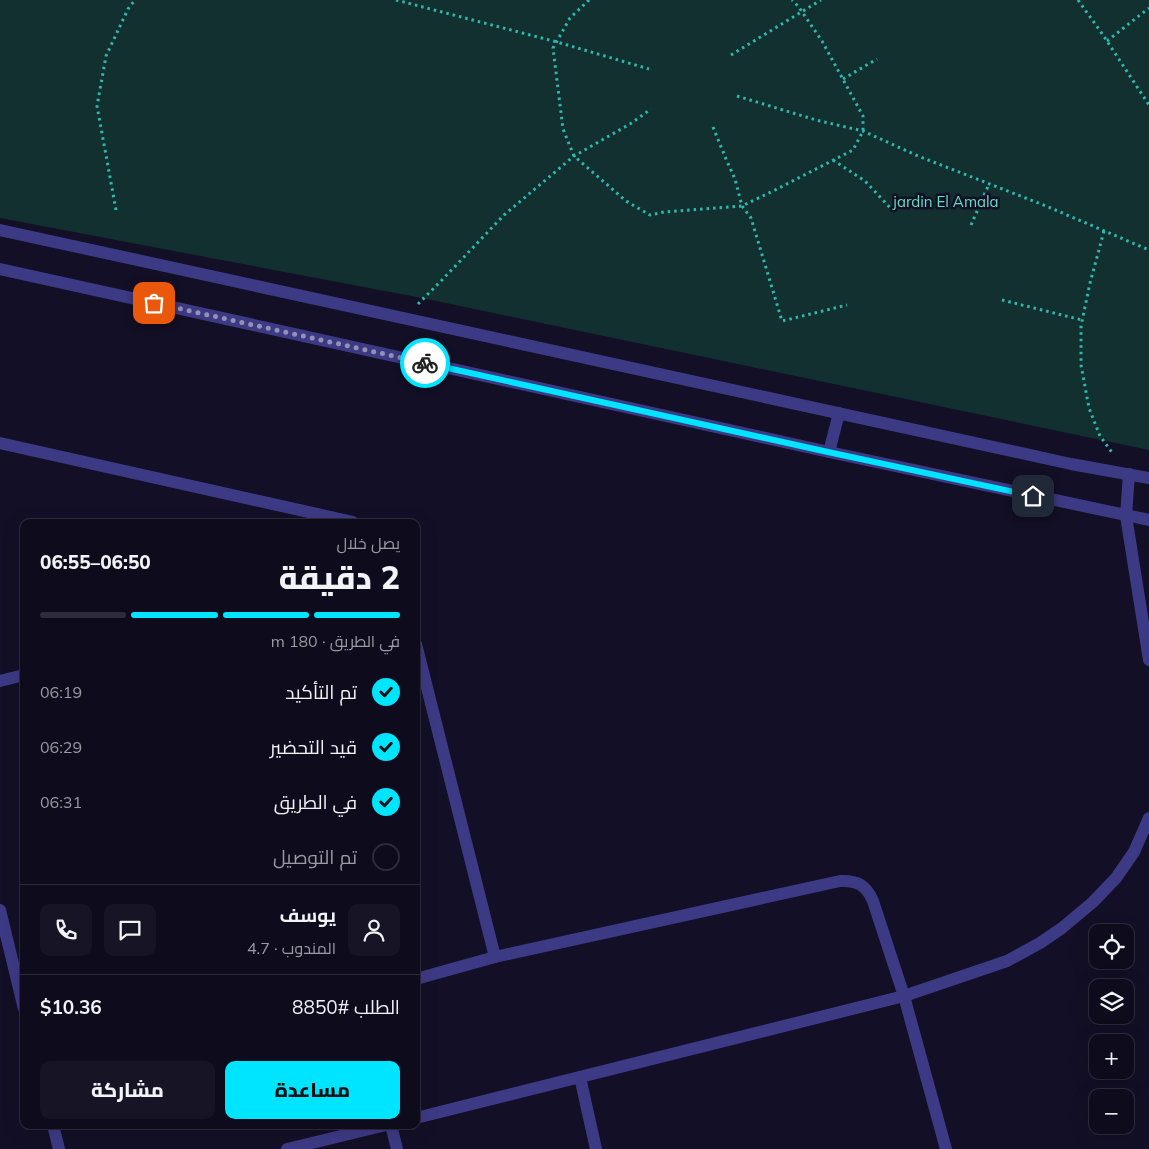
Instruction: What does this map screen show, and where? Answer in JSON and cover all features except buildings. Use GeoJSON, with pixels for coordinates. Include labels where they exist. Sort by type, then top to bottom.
{"type":"FeatureCollection","features":[{"type":"Feature","properties":{"kind":"street"},"geometry":{"type":"LineString","coordinates":[[0,230],[1071,464],[1149,478]]}},
{"type":"Feature","properties":{"kind":"street"},"geometry":{"type":"LineString","coordinates":[[0,268],[828,452],[1149,520]]}},
{"type":"Feature","properties":{"kind":"street"},"geometry":{"type":"LineString","coordinates":[[828,452],[838,413]]}},
{"type":"Feature","properties":{"kind":"street"},"geometry":{"type":"LineString","coordinates":[[0,443],[340,519]]}},
{"type":"Feature","properties":{"kind":"street"},"geometry":{"type":"LineString","coordinates":[[1129,474],[1126,516],[1149,660]]}},
{"type":"Feature","properties":{"kind":"street"},"geometry":{"type":"LineString","coordinates":[[420,660],[495,956]]}},
{"type":"Feature","properties":{"kind":"street"},"geometry":{"type":"LineString","coordinates":[[0,681],[20,676]]}},
{"type":"Feature","properties":{"kind":"street"},"geometry":{"type":"LineString","coordinates":[[420,1117],[904,996],[1007,961],[1040,943],[1062,928],[1093,902],[1116,878],[1134,852],[1149,818]]}},
{"type":"Feature","properties":{"kind":"street"},"geometry":{"type":"LineString","coordinates":[[420,978],[495,956],[850,880],[864,887],[873,901],[904,996],[946,1149]]}},
{"type":"Feature","properties":{"kind":"street"},"geometry":{"type":"LineString","coordinates":[[0,910],[20,992]]}},
{"type":"Feature","properties":{"kind":"street"},"geometry":{"type":"LineString","coordinates":[[580,1077],[596,1149]]}},
{"type":"Feature","properties":{"kind":"street"},"geometry":{"type":"LineString","coordinates":[[54,1129],[58,1149]]}},
{"type":"Feature","properties":{"kind":"street"},"geometry":{"type":"LineString","coordinates":[[287,1149],[370,1129]]}},
{"type":"Feature","properties":{"kind":"street"},"geometry":{"type":"LineString","coordinates":[[392,1129],[398,1149]]}},
{"type":"Feature","properties":{"kind":"path"},"geometry":{"type":"LineString","coordinates":[[116,210],[96,106],[106,56],[134,0]]}},
{"type":"Feature","properties":{"kind":"path"},"geometry":{"type":"LineString","coordinates":[[396,0],[557,42],[649,69]]}},
{"type":"Feature","properties":{"kind":"path"},"geometry":{"type":"LineString","coordinates":[[589,0],[570,18],[553,48],[563,129],[574,156],[626,201],[650,215],[664,212],[742,206],[852,150],[863,131],[862,116],[822,41],[802,11],[792,0]]}},
{"type":"Feature","properties":{"kind":"path"},"geometry":{"type":"LineString","coordinates":[[732,55],[821,0]]}},
{"type":"Feature","properties":{"kind":"path"},"geometry":{"type":"LineString","coordinates":[[1078,0],[1149,105]]}},
{"type":"Feature","properties":{"kind":"path"},"geometry":{"type":"LineString","coordinates":[[1107,41],[1149,8]]}},
{"type":"Feature","properties":{"kind":"path"},"geometry":{"type":"LineString","coordinates":[[843,79],[877,59]]}},
{"type":"Feature","properties":{"kind":"path"},"geometry":{"type":"LineString","coordinates":[[736,96],[816,120],[863,131],[918,156],[1046,206],[1149,250]]}},
{"type":"Feature","properties":{"kind":"path"},"geometry":{"type":"LineString","coordinates":[[403,318],[504,215],[574,156],[630,124],[651,109]]}},
{"type":"Feature","properties":{"kind":"path"},"geometry":{"type":"LineString","coordinates":[[713,127],[735,179],[742,206],[750,218],[782,321],[847,305]]}},
{"type":"Feature","properties":{"kind":"path"},"geometry":{"type":"LineString","coordinates":[[833,160],[865,181],[896,214]]}},
{"type":"Feature","properties":{"kind":"path"},"geometry":{"type":"LineString","coordinates":[[971,225],[989,184]]}},
{"type":"Feature","properties":{"kind":"path"},"geometry":{"type":"LineString","coordinates":[[1104,231],[1082,320],[1081,365],[1089,408],[1100,436],[1129,474]]}},
{"type":"Feature","properties":{"kind":"path"},"geometry":{"type":"LineString","coordinates":[[1002,300],[1082,320]]}},
{"type":"Feature","properties":{"kind":"green space","name":"jardin El Amala"},"geometry":{"type":"Polygon","coordinates":[[[0,0],[1149,0],[1149,450],[422,298],[0,218],[0,0]]]}},
{"type":"Feature","properties":{"kind":"way so far"},"geometry":{"type":"LineString","coordinates":[[154,303],[425,363]]}},
{"type":"Feature","properties":{"kind":"route"},"geometry":{"type":"LineString","coordinates":[[425,363],[1033,496]]}}]}
